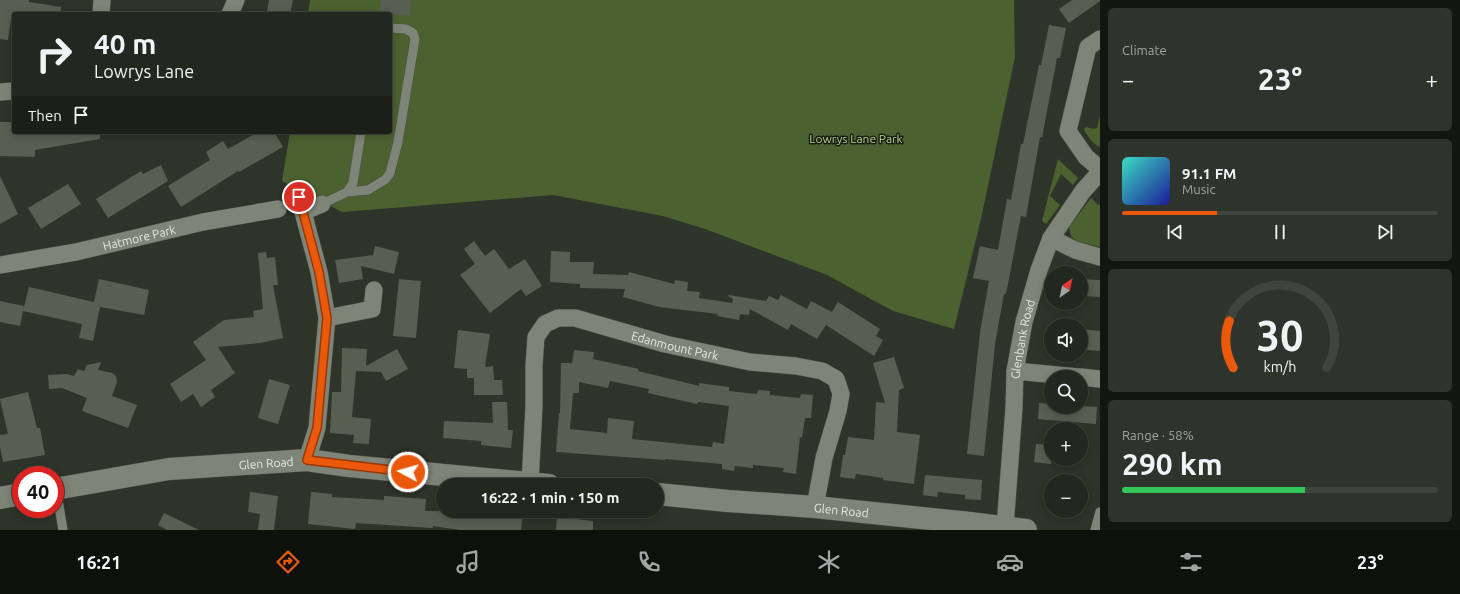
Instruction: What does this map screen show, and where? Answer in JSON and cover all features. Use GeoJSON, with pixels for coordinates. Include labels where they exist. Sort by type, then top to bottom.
{"type":"FeatureCollection","features":[{"type":"Feature","properties":{"kind":"street"},"geometry":{"type":"LineString","coordinates":[[101,12],[102,0]]}},
{"type":"Feature","properties":{"kind":"street"},"geometry":{"type":"LineString","coordinates":[[231,12],[236,0]]}},
{"type":"Feature","properties":{"kind":"street"},"geometry":{"type":"LineString","coordinates":[[1100,40],[1088,47],[1068,131],[1086,157],[1100,168]]}},
{"type":"Feature","properties":{"kind":"street"},"geometry":{"type":"LineString","coordinates":[[0,92],[12,91]]}},
{"type":"Feature","properties":{"kind":"street","name":"Glenbank Road"},"geometry":{"type":"LineString","coordinates":[[1016,528],[1014,408],[1015,371],[1024,322],[1039,270],[1051,238],[1083,191],[1100,172]]}},
{"type":"Feature","properties":{"kind":"street"},"geometry":{"type":"LineString","coordinates":[[307,460],[317,428],[327,318],[319,272],[301,204],[322,204]]}},
{"type":"Feature","properties":{"kind":"street","name":"Hatmore Park"},"geometry":{"type":"LineString","coordinates":[[0,265],[76,252],[203,222],[278,209]]}},
{"type":"Feature","properties":{"kind":"street"},"geometry":{"type":"LineString","coordinates":[[1051,238],[1075,250],[1100,257]]}},
{"type":"Feature","properties":{"kind":"street"},"geometry":{"type":"LineString","coordinates":[[327,318],[372,315],[374,290]]}},
{"type":"Feature","properties":{"kind":"street","name":"Edanmount Park"},"geometry":{"type":"LineString","coordinates":[[539,478],[533,430],[536,337],[545,324],[558,318],[575,318],[672,345],[750,362],[796,366],[822,371],[836,379],[841,394],[838,411],[824,458],[815,507]]}},
{"type":"Feature","properties":{"kind":"street"},"geometry":{"type":"LineString","coordinates":[[1015,371],[1044,374]]}},
{"type":"Feature","properties":{"kind":"street"},"geometry":{"type":"LineString","coordinates":[[1088,378],[1100,379]]}},
{"type":"Feature","properties":{"kind":"street","name":"Glen Road"},"geometry":{"type":"LineString","coordinates":[[64,487],[169,469],[307,460],[349,466],[476,478]]}},
{"type":"Feature","properties":{"kind":"street","name":"Glen Road"},"geometry":{"type":"LineString","coordinates":[[664,495],[815,507],[1016,528]]}},
{"type":"Feature","properties":{"kind":"street"},"geometry":{"type":"LineString","coordinates":[[0,498],[12,496]]}},
{"type":"Feature","properties":{"kind":"lane"},"geometry":{"type":"LineString","coordinates":[[322,204],[347,192],[368,190],[386,179],[390,173],[398,142],[415,39],[413,33],[406,30],[392,28]]}},
{"type":"Feature","properties":{"kind":"lane"},"geometry":{"type":"LineString","coordinates":[[347,192],[353,183],[360,134]]}},
{"type":"Feature","properties":{"kind":"lane"},"geometry":{"type":"LineString","coordinates":[[1094,530],[1100,512]]}},
{"type":"Feature","properties":{"kind":"lane"},"geometry":{"type":"LineString","coordinates":[[60,518],[62,530]]}},
{"type":"Feature","properties":{"kind":"green space","name":"Lowrys Lane Park"},"geometry":{"type":"Polygon","coordinates":[[[310,0],[1014,0],[1015,57],[981,219],[954,329],[893,311],[827,275],[708,230],[663,216],[553,195],[342,212],[282,181],[290,134],[392,134],[392,12],[308,12],[310,0]]]}},
{"type":"Feature","properties":{"kind":"green space"},"geometry":{"type":"Polygon","coordinates":[[[1100,116],[1100,147],[1090,140],[1084,129],[1086,127],[1094,129],[1097,128],[1100,116]]]}},
{"type":"Feature","properties":{"kind":"green space"},"geometry":{"type":"Polygon","coordinates":[[[1058,159],[1078,178],[1073,185],[1061,174],[1050,196],[1060,205],[1046,224],[1042,221],[1058,159]]]}},
{"type":"Feature","properties":{"kind":"green space"},"geometry":{"type":"Polygon","coordinates":[[[1091,198],[1100,205],[1100,247],[1078,242],[1071,237],[1069,227],[1091,198]]]}},
{"type":"Feature","properties":{"kind":"building"},"geometry":{"type":"Polygon","coordinates":[[[0,0],[29,0],[29,2],[61,7],[61,12],[12,12],[8,40],[0,39],[0,0]]]}},
{"type":"Feature","properties":{"kind":"building"},"geometry":{"type":"Polygon","coordinates":[[[269,0],[293,0],[290,12],[267,12],[269,0]]]}},
{"type":"Feature","properties":{"kind":"building"},"geometry":{"type":"Polygon","coordinates":[[[381,0],[411,0],[410,16],[392,14],[392,12],[379,12],[381,0]]]}},
{"type":"Feature","properties":{"kind":"building"},"geometry":{"type":"Polygon","coordinates":[[[1072,0],[1100,1],[1069,23],[1059,9],[1072,0]]]}},
{"type":"Feature","properties":{"kind":"building"},"geometry":{"type":"Polygon","coordinates":[[[1049,25],[1066,28],[1060,58],[1057,58],[1042,138],[1040,137],[1026,217],[1021,216],[1006,294],[1004,294],[995,344],[984,456],[967,454],[980,332],[989,281],[973,278],[980,246],[998,250],[1007,199],[1011,200],[1021,144],[1023,144],[1039,65],[1041,65],[1049,25]]]}},
{"type":"Feature","properties":{"kind":"building"},"geometry":{"type":"Polygon","coordinates":[[[0,122],[12,122],[12,134],[100,134],[100,139],[35,150],[35,157],[0,156],[0,122]]]}},
{"type":"Feature","properties":{"kind":"building"},"geometry":{"type":"Polygon","coordinates":[[[254,134],[275,134],[283,147],[239,172],[238,171],[181,207],[168,186],[210,160],[206,152],[223,141],[228,149],[254,134]]]}},
{"type":"Feature","properties":{"kind":"building"},"geometry":{"type":"Polygon","coordinates":[[[161,165],[168,181],[108,218],[96,199],[141,171],[143,174],[161,165]]]}},
{"type":"Feature","properties":{"kind":"building"},"geometry":{"type":"Polygon","coordinates":[[[0,176],[18,214],[0,224],[0,176]]]}},
{"type":"Feature","properties":{"kind":"building"},"geometry":{"type":"Polygon","coordinates":[[[68,184],[81,204],[41,229],[28,208],[68,184]]]}},
{"type":"Feature","properties":{"kind":"building"},"geometry":{"type":"Polygon","coordinates":[[[474,241],[485,256],[494,249],[509,269],[525,259],[542,286],[526,296],[521,289],[490,313],[460,275],[475,264],[464,249],[474,241]]]}},
{"type":"Feature","properties":{"kind":"building"},"geometry":{"type":"Polygon","coordinates":[[[375,246],[399,252],[394,274],[361,266],[363,279],[339,283],[335,260],[373,255],[375,246]]]}},
{"type":"Feature","properties":{"kind":"building"},"geometry":{"type":"Polygon","coordinates":[[[551,251],[570,252],[570,262],[594,262],[593,274],[628,275],[629,272],[674,284],[675,280],[688,282],[687,291],[700,292],[699,298],[732,303],[733,299],[728,296],[729,295],[766,301],[769,296],[778,300],[781,295],[807,309],[811,301],[832,312],[838,302],[880,329],[876,336],[883,340],[874,356],[826,325],[817,339],[791,324],[788,330],[750,309],[749,315],[740,314],[739,320],[717,316],[718,314],[659,307],[623,297],[625,289],[580,288],[580,284],[550,282],[551,251]]]}},
{"type":"Feature","properties":{"kind":"building"},"geometry":{"type":"Polygon","coordinates":[[[266,252],[267,258],[275,257],[278,285],[273,285],[283,338],[260,343],[218,347],[235,373],[211,390],[215,397],[201,407],[193,394],[181,402],[170,384],[206,360],[193,342],[224,320],[254,317],[253,311],[263,309],[258,253],[266,252]]]}},
{"type":"Feature","properties":{"kind":"building"},"geometry":{"type":"Polygon","coordinates":[[[99,279],[149,290],[144,315],[100,307],[93,341],[79,338],[82,324],[23,311],[29,287],[94,302],[99,279]]]}},
{"type":"Feature","properties":{"kind":"building"},"geometry":{"type":"Polygon","coordinates":[[[399,279],[421,281],[416,338],[393,336],[399,279]]]}},
{"type":"Feature","properties":{"kind":"building"},"geometry":{"type":"Polygon","coordinates":[[[1088,279],[1100,280],[1100,297],[1088,296],[1088,279]]]}},
{"type":"Feature","properties":{"kind":"building"},"geometry":{"type":"Polygon","coordinates":[[[0,301],[24,306],[20,326],[0,322],[0,301]]]}},
{"type":"Feature","properties":{"kind":"building"},"geometry":{"type":"Polygon","coordinates":[[[458,330],[490,334],[485,367],[493,366],[494,380],[502,380],[503,395],[474,395],[474,378],[467,378],[467,369],[454,368],[458,330]]]}},
{"type":"Feature","properties":{"kind":"building"},"geometry":{"type":"Polygon","coordinates":[[[1088,330],[1100,331],[1100,351],[1088,350],[1088,330]]]}},
{"type":"Feature","properties":{"kind":"building"},"geometry":{"type":"Polygon","coordinates":[[[342,348],[367,349],[366,366],[397,349],[408,369],[386,381],[381,372],[356,371],[352,417],[371,419],[369,444],[353,443],[354,435],[330,433],[332,392],[341,392],[342,348]]]}},
{"type":"Feature","properties":{"kind":"building"},"geometry":{"type":"Polygon","coordinates":[[[574,350],[594,352],[593,359],[639,369],[638,371],[699,386],[699,383],[729,387],[729,391],[757,394],[758,390],[770,391],[770,395],[800,398],[801,394],[813,395],[811,418],[805,418],[802,438],[800,437],[796,474],[783,472],[784,468],[753,465],[753,468],[735,466],[734,471],[722,469],[722,464],[556,452],[560,413],[561,363],[572,363],[574,350]],[[610,381],[608,388],[579,382],[579,393],[573,393],[570,429],[607,433],[608,418],[634,421],[632,439],[712,447],[713,442],[724,444],[729,406],[698,402],[697,404],[648,393],[649,389],[610,381]]]}},
{"type":"Feature","properties":{"kind":"building"},"geometry":{"type":"Polygon","coordinates":[[[894,357],[904,388],[899,390],[897,432],[920,435],[914,484],[883,480],[883,478],[856,474],[855,479],[840,477],[843,455],[845,455],[848,437],[874,440],[876,402],[885,403],[873,363],[894,357]]]}},
{"type":"Feature","properties":{"kind":"building"},"geometry":{"type":"Polygon","coordinates":[[[101,362],[98,370],[112,373],[116,376],[117,382],[112,396],[137,405],[128,428],[82,411],[87,398],[62,388],[49,389],[48,375],[66,374],[74,376],[78,369],[84,371],[87,365],[101,362]]]}},
{"type":"Feature","properties":{"kind":"building"},"geometry":{"type":"Polygon","coordinates":[[[269,379],[290,385],[278,424],[258,418],[269,379]]]}},
{"type":"Feature","properties":{"kind":"building"},"geometry":{"type":"Polygon","coordinates":[[[28,392],[37,428],[40,428],[45,455],[3,462],[0,447],[0,435],[8,434],[0,399],[28,392]]]}},
{"type":"Feature","properties":{"kind":"building"},"geometry":{"type":"Polygon","coordinates":[[[492,402],[507,402],[508,430],[513,430],[511,448],[481,445],[481,441],[443,438],[444,421],[493,423],[492,402]]]}},
{"type":"Feature","properties":{"kind":"building"},"geometry":{"type":"Polygon","coordinates":[[[1039,403],[1044,403],[1044,414],[1088,414],[1088,406],[1097,407],[1096,424],[1088,423],[1088,422],[1038,419],[1039,403]]]}},
{"type":"Feature","properties":{"kind":"building"},"geometry":{"type":"Polygon","coordinates":[[[1036,444],[1044,445],[1044,463],[1034,462],[1036,444]]]}},
{"type":"Feature","properties":{"kind":"building"},"geometry":{"type":"Polygon","coordinates":[[[925,475],[982,480],[981,500],[965,499],[965,495],[938,492],[937,497],[923,495],[925,475]]]}},
{"type":"Feature","properties":{"kind":"building"},"geometry":{"type":"Polygon","coordinates":[[[250,492],[278,496],[274,530],[258,530],[260,514],[248,512],[250,492]]]}},
{"type":"Feature","properties":{"kind":"building"},"geometry":{"type":"Polygon","coordinates":[[[311,492],[332,494],[332,497],[384,500],[384,496],[426,499],[425,511],[436,511],[436,518],[522,518],[521,530],[460,530],[433,526],[433,528],[356,523],[355,529],[308,524],[311,492]]]}},
{"type":"Feature","properties":{"kind":"building"},"geometry":{"type":"Polygon","coordinates":[[[164,513],[199,530],[167,530],[158,525],[164,513]]]}},
{"type":"Feature","properties":{"kind":"building"},"geometry":{"type":"Polygon","coordinates":[[[557,518],[593,521],[593,530],[556,530],[557,518]]]}},
{"type":"Feature","properties":{"kind":"route"},"geometry":{"type":"LineString","coordinates":[[299,197],[319,272],[327,318],[318,401],[317,428],[307,460],[408,472]]}}]}
